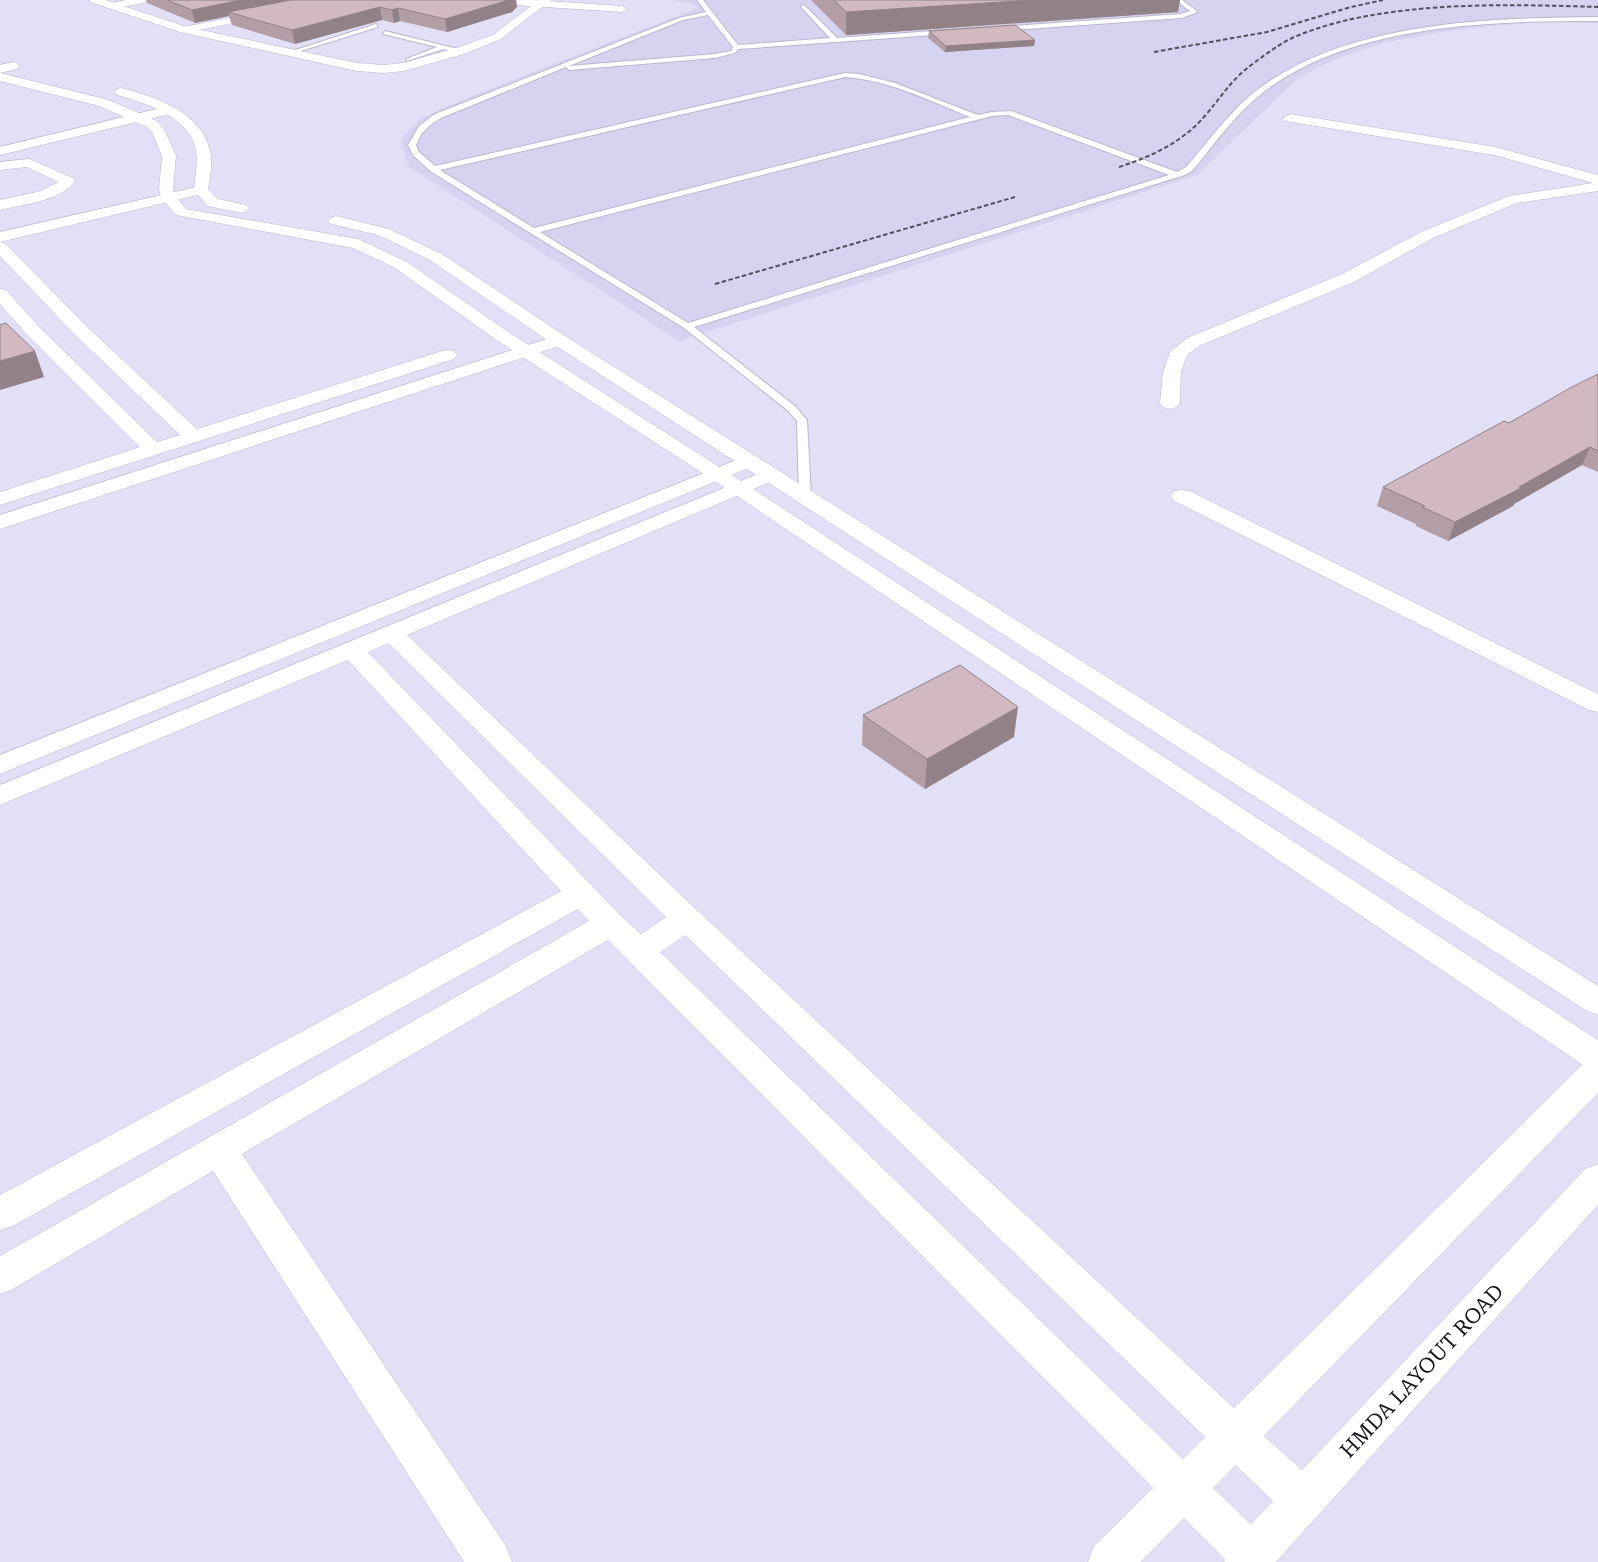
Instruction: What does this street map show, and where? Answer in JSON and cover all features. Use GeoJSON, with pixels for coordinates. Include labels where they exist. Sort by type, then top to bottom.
{"type":"FeatureCollection","features":[{"type":"Feature","properties":{"kind":"street"},"geometry":{"type":"LineString","coordinates":[[94,0],[184,30],[358,67],[384,70],[404,68],[460,51],[497,37],[544,2]]}},
{"type":"Feature","properties":{"kind":"street"},"geometry":{"type":"LineString","coordinates":[[111,6],[144,0]]}},
{"type":"Feature","properties":{"kind":"street"},"geometry":{"type":"LineString","coordinates":[[279,0],[297,6]]}},
{"type":"Feature","properties":{"kind":"street"},"geometry":{"type":"LineString","coordinates":[[184,30],[332,0]]}},
{"type":"Feature","properties":{"kind":"street"},"geometry":{"type":"LineString","coordinates":[[483,0],[544,2],[622,9]]}},
{"type":"Feature","properties":{"kind":"street"},"geometry":{"type":"LineString","coordinates":[[3,69],[120,92],[163,107],[184,120],[202,148],[201,186],[213,203],[332,220],[383,232],[436,257],[559,340],[1598,1002]]}},
{"type":"Feature","properties":{"kind":"street"},"geometry":{"type":"LineString","coordinates":[[3,69],[104,103],[152,124],[158,131],[169,156],[167,193],[181,212],[358,244],[401,265],[495,340],[524,350],[717,474],[738,490],[1598,1057]]}},
{"type":"Feature","properties":{"kind":"street"},"geometry":{"type":"LineString","coordinates":[[0,151],[163,107]]}},
{"type":"Feature","properties":{"kind":"street"},"geometry":{"type":"LineString","coordinates":[[0,144],[134,115]]}},
{"type":"Feature","properties":{"kind":"street"},"geometry":{"type":"LineString","coordinates":[[1290,118],[1496,151],[1598,180]]}},
{"type":"Feature","properties":{"kind":"street"},"geometry":{"type":"LineString","coordinates":[[0,166],[28,163],[68,181],[60,188],[47,193],[0,205]]}},
{"type":"Feature","properties":{"kind":"street"},"geometry":{"type":"LineString","coordinates":[[1,227],[201,186]]}},
{"type":"Feature","properties":{"kind":"street"},"geometry":{"type":"LineString","coordinates":[[1170,403],[1172,372],[1179,352],[1193,342],[1348,278],[1427,235],[1514,199],[1598,187]]}},
{"type":"Feature","properties":{"kind":"street"},"geometry":{"type":"LineString","coordinates":[[0,247],[78,328],[194,437]]}},
{"type":"Feature","properties":{"kind":"street"},"geometry":{"type":"LineString","coordinates":[[0,294],[22,331],[154,450]]}},
{"type":"Feature","properties":{"kind":"street"},"geometry":{"type":"LineString","coordinates":[[495,340],[541,327]]}},
{"type":"Feature","properties":{"kind":"street"},"geometry":{"type":"LineString","coordinates":[[0,522],[559,340]]}},
{"type":"Feature","properties":{"kind":"street"},"geometry":{"type":"LineString","coordinates":[[0,499],[466,349]]}},
{"type":"Feature","properties":{"kind":"street"},"geometry":{"type":"LineString","coordinates":[[0,765],[749,461]]}},
{"type":"Feature","properties":{"kind":"street"},"geometry":{"type":"LineString","coordinates":[[0,796],[738,490],[770,475]]}},
{"type":"Feature","properties":{"kind":"street"},"geometry":{"type":"LineString","coordinates":[[1182,496],[1598,704]]}},
{"type":"Feature","properties":{"kind":"street"},"geometry":{"type":"LineString","coordinates":[[391,633],[687,919],[1303,1501]]}},
{"type":"Feature","properties":{"kind":"street"},"geometry":{"type":"LineString","coordinates":[[352,650],[610,924],[1183,1488],[1249,1559]]}},
{"type":"Feature","properties":{"kind":"street"},"geometry":{"type":"LineString","coordinates":[[0,1214],[582,893]]}},
{"type":"Feature","properties":{"kind":"street"},"geometry":{"type":"LineString","coordinates":[[638,950],[687,919]]}},
{"type":"Feature","properties":{"kind":"street"},"geometry":{"type":"LineString","coordinates":[[0,1276],[610,924]]}},
{"type":"Feature","properties":{"kind":"street"},"geometry":{"type":"LineString","coordinates":[[1110,1562],[1598,1071]]}},
{"type":"Feature","properties":{"kind":"street"},"geometry":{"type":"LineString","coordinates":[[219,1150],[490,1562]]}},
{"type":"Feature","properties":{"kind":"street","name":"HMDA LAYOUT ROAD"},"geometry":{"type":"LineString","coordinates":[[1249,1559],[1598,1180]]}},
{"type":"Feature","properties":{"kind":"lane"},"geometry":{"type":"LineString","coordinates":[[700,0],[736,47]]}},
{"type":"Feature","properties":{"kind":"lane"},"geometry":{"type":"LineString","coordinates":[[994,29],[1182,16],[1195,12],[1178,0]]}},
{"type":"Feature","properties":{"kind":"lane"},"geometry":{"type":"LineString","coordinates":[[802,6],[835,40]]}},
{"type":"Feature","properties":{"kind":"lane"},"geometry":{"type":"LineString","coordinates":[[710,13],[681,19],[438,116],[423,125],[415,136],[412,145],[420,158],[433,168],[687,326],[791,408],[802,420],[805,497]]}},
{"type":"Feature","properties":{"kind":"lane"},"geometry":{"type":"LineString","coordinates":[[687,326],[1177,175],[1189,169],[1240,109],[1266,87],[1298,68],[1329,55],[1375,41],[1469,24],[1515,20],[1598,19]]}},
{"type":"Feature","properties":{"kind":"lane"},"geometry":{"type":"LineString","coordinates":[[289,52],[376,26]]}},
{"type":"Feature","properties":{"kind":"lane"},"geometry":{"type":"LineString","coordinates":[[736,47],[954,32]]}},
{"type":"Feature","properties":{"kind":"lane"},"geometry":{"type":"LineString","coordinates":[[385,33],[460,51]]}},
{"type":"Feature","properties":{"kind":"lane"},"geometry":{"type":"LineString","coordinates":[[408,60],[444,47]]}},
{"type":"Feature","properties":{"kind":"lane"},"geometry":{"type":"LineString","coordinates":[[554,69],[715,56],[733,52],[736,47]]}},
{"type":"Feature","properties":{"kind":"lane"},"geometry":{"type":"LineString","coordinates":[[433,168],[845,75],[863,76],[883,81],[974,117]]}},
{"type":"Feature","properties":{"kind":"lane"},"geometry":{"type":"LineString","coordinates":[[532,231],[974,117],[1004,113],[1021,117],[1177,175]]}},
{"type":"Feature","properties":{"kind":"shaded area"},"geometry":{"type":"Polygon","coordinates":[[[671,0],[1598,0],[1598,23],[1547,22],[1442,32],[1383,43],[1333,60],[1297,79],[1197,175],[679,341],[408,166],[401,139],[419,119],[462,100],[697,8],[694,4],[671,0]]]}},
{"type":"Feature","properties":{"kind":"building"},"geometry":{"type":"Polygon","coordinates":[[[167,0],[241,0],[192,10],[167,0]]]}},
{"type":"Feature","properties":{"kind":"building"},"geometry":{"type":"Polygon","coordinates":[[[291,0],[509,0],[445,19],[398,8],[392,10],[380,7],[292,30],[228,12],[291,0]]]}},
{"type":"Feature","properties":{"kind":"building"},"geometry":{"type":"Polygon","coordinates":[[[834,0],[1033,0],[846,12],[834,0]]]}},
{"type":"Feature","properties":{"kind":"building"},"geometry":{"type":"Polygon","coordinates":[[[1015,25],[1035,40],[946,46],[929,31],[1015,25]]]}},
{"type":"Feature","properties":{"kind":"building"},"geometry":{"type":"Polygon","coordinates":[[[6,323],[35,351],[0,361],[0,325],[6,323]]]}},
{"type":"Feature","properties":{"kind":"building"},"geometry":{"type":"Polygon","coordinates":[[[1598,374],[1598,451],[1590,447],[1519,487],[1521,488],[1455,522],[1383,487],[1504,421],[1509,423],[1598,374]]]}},
{"type":"Feature","properties":{"kind":"building"},"geometry":{"type":"Polygon","coordinates":[[[960,665],[1018,707],[927,759],[863,715],[960,665]]]}},
{"type":"Feature","properties":{"kind":"railway"},"geometry":{"type":"LineString","coordinates":[[1154,52],[1267,32],[1351,7],[1383,0]]}},
{"type":"Feature","properties":{"kind":"railway"},"geometry":{"type":"LineString","coordinates":[[1119,167],[1142,159],[1175,142],[1194,127],[1246,69],[1292,38],[1326,26],[1363,17],[1442,7],[1483,5],[1598,7]]}},
{"type":"Feature","properties":{"kind":"railway"},"geometry":{"type":"LineString","coordinates":[[715,284],[1015,197]]}}]}
